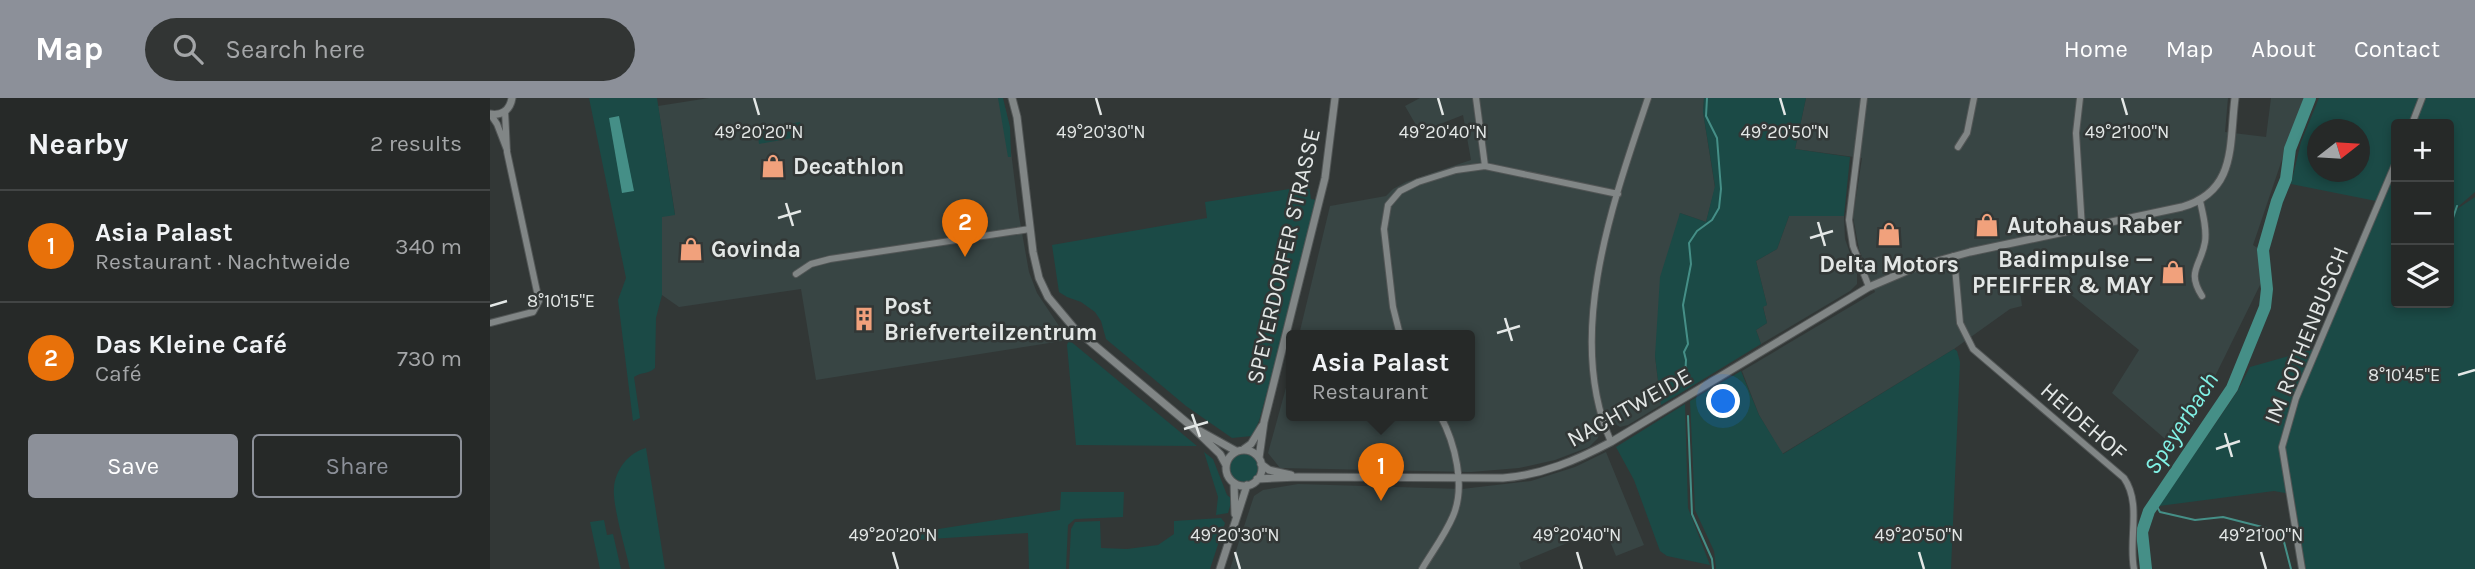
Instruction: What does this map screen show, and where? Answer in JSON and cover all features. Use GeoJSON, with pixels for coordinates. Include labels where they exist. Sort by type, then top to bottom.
{"type":"FeatureCollection","features":[{"type":"Feature","properties":{"kind":"street"},"geometry":{"type":"LineString","coordinates":[[490,323],[533,312],[539,301],[504,121],[505,111],[512,101],[519,98]]}},
{"type":"Feature","properties":{"kind":"street"},"geometry":{"type":"LineString","coordinates":[[1012,98],[1017,117],[1030,229],[1039,278],[1048,297],[1074,328],[1191,426],[1220,454],[1227,474],[1234,483],[1234,522]]}},
{"type":"Feature","properties":{"kind":"street","name":"SPEYERDORFER STRASSE"},"geometry":{"type":"LineString","coordinates":[[1287,330],[1325,178],[1335,98]]}},
{"type":"Feature","properties":{"kind":"street"},"geometry":{"type":"LineString","coordinates":[[1476,98],[1485,166]]}},
{"type":"Feature","properties":{"kind":"street"},"geometry":{"type":"LineString","coordinates":[[1611,442],[1597,402],[1592,345],[1600,265],[1618,194],[1648,98]]}},
{"type":"Feature","properties":{"kind":"street"},"geometry":{"type":"LineString","coordinates":[[1864,98],[1849,220],[1853,246],[1869,287]]}},
{"type":"Feature","properties":{"kind":"street"},"geometry":{"type":"LineString","coordinates":[[1958,147],[1967,134],[1973,98]]}},
{"type":"Feature","properties":{"kind":"street"},"geometry":{"type":"LineString","coordinates":[[2080,98],[2076,134],[2082,228]]}},
{"type":"Feature","properties":{"kind":"street"},"geometry":{"type":"LineString","coordinates":[[2202,296],[2196,286],[2194,274],[2205,241],[2200,201],[2215,190],[2224,174],[2235,98]]}},
{"type":"Feature","properties":{"kind":"street"},"geometry":{"type":"LineString","coordinates":[[2414,119],[2422,98]]}},
{"type":"Feature","properties":{"kind":"street"},"geometry":{"type":"LineString","coordinates":[[505,111],[490,114],[508,152]]}},
{"type":"Feature","properties":{"kind":"street"},"geometry":{"type":"LineString","coordinates":[[1399,330],[1384,229],[1388,205],[1400,191],[1418,182],[1456,170],[1485,166],[1618,194]]}},
{"type":"Feature","properties":{"kind":"street","name":"IM ROTHENBUSCH"},"geometry":{"type":"LineString","coordinates":[[2302,569],[2282,447],[2300,388],[2391,174]]}},
{"type":"Feature","properties":{"kind":"street","name":"NACHTWEIDE"},"geometry":{"type":"LineString","coordinates":[[1257,480],[1298,477],[1457,478],[1524,475],[1578,459],[1611,442],[1869,287],[1916,267],[1954,256],[2200,201]]}},
{"type":"Feature","properties":{"kind":"street"},"geometry":{"type":"LineString","coordinates":[[796,274],[811,264],[830,259],[1030,229]]}},
{"type":"Feature","properties":{"kind":"street","name":"HEIDEHOF"},"geometry":{"type":"LineString","coordinates":[[1954,256],[1960,323],[1973,349],[2124,478],[2131,488],[2134,500],[2131,531],[2134,569]]}},
{"type":"Feature","properties":{"kind":"street","name":"SPEYERDORFER STRASSE"},"geometry":{"type":"LineString","coordinates":[[1260,461],[1264,422],[1286,334]]}},
{"type":"Feature","properties":{"kind":"street"},"geometry":{"type":"LineString","coordinates":[[1422,569],[1453,516],[1458,499],[1454,448],[1443,421]]}},
{"type":"Feature","properties":{"kind":"street","name":"SPEYERDORFER STRASSE"},"geometry":{"type":"LineString","coordinates":[[1240,450],[1251,444],[1264,422]]}},
{"type":"Feature","properties":{"kind":"street"},"geometry":{"type":"LineString","coordinates":[[1191,426],[1240,450],[1254,453],[1260,461],[1261,471],[1257,480],[1247,485],[1234,483]]}},
{"type":"Feature","properties":{"kind":"street"},"geometry":{"type":"LineString","coordinates":[[1226,465],[1230,456],[1240,450]]}},
{"type":"Feature","properties":{"kind":"street","name":"NACHTWEIDE"},"geometry":{"type":"LineString","coordinates":[[1260,461],[1272,471],[1298,477]]}},
{"type":"Feature","properties":{"kind":"street"},"geometry":{"type":"LineString","coordinates":[[1220,569],[1247,485]]}},
{"type":"Feature","properties":{"kind":"shaded area"},"geometry":{"type":"Polygon","coordinates":[[[589,98],[657,98],[675,215],[662,217],[662,295],[656,318],[655,368],[634,377],[640,418],[633,421],[618,300],[626,278],[589,98]]]}},
{"type":"Feature","properties":{"kind":"shaded area"},"geometry":{"type":"Polygon","coordinates":[[[709,98],[1002,98],[1029,272],[1037,293],[1065,335],[1062,341],[816,380],[801,289],[679,307],[662,295],[662,216],[675,214],[658,106],[709,98]]]}},
{"type":"Feature","properties":{"kind":"shaded area"},"geometry":{"type":"Polygon","coordinates":[[[998,98],[1003,98],[1010,127],[1011,157],[1008,157],[998,98]]]}},
{"type":"Feature","properties":{"kind":"shaded area"},"geometry":{"type":"Polygon","coordinates":[[[1420,98],[1704,98],[1703,112],[1715,188],[1706,222],[1680,213],[1655,356],[1661,405],[1628,425],[1620,427],[1612,422],[1600,429],[1598,438],[1589,447],[1555,460],[1519,468],[1471,472],[1280,468],[1268,453],[1286,388],[1286,421],[1475,421],[1475,330],[1300,330],[1330,206],[1386,196],[1406,182],[1471,160],[1463,115],[1420,132],[1405,106],[1420,98]]]}},
{"type":"Feature","properties":{"kind":"shaded area"},"geometry":{"type":"Polygon","coordinates":[[[1704,98],[1806,98],[1795,149],[1850,157],[1844,216],[1789,216],[1777,249],[1756,261],[1767,305],[1763,307],[1767,323],[1756,330],[1761,344],[1661,405],[1655,356],[1660,277],[1680,213],[1706,222],[1715,186],[1703,112],[1704,98]]]}},
{"type":"Feature","properties":{"kind":"shaded area"},"geometry":{"type":"Polygon","coordinates":[[[1806,98],[2228,98],[2225,132],[2266,137],[2271,98],[2305,98],[2253,245],[2259,249],[2262,281],[2188,431],[2171,444],[2112,393],[2139,350],[2054,281],[2020,290],[2022,306],[2010,309],[1954,349],[1782,454],[1759,415],[1742,371],[1875,292],[1859,249],[1853,217],[1862,158],[1795,149],[1806,98]]]}},
{"type":"Feature","properties":{"kind":"shaded area"},"geometry":{"type":"Polygon","coordinates":[[[2319,98],[2475,98],[2475,192],[2454,210],[2454,119],[2391,119],[2391,308],[2454,308],[2454,211],[2475,197],[2475,569],[2306,569],[2295,503],[2291,494],[2274,491],[2159,506],[2237,392],[2250,367],[2320,347],[2381,202],[2291,184],[2307,127],[2307,182],[2370,182],[2370,119],[2310,119],[2319,98]]]}},
{"type":"Feature","properties":{"kind":"shaded area"},"geometry":{"type":"Polygon","coordinates":[[[619,116],[634,191],[622,193],[609,118],[619,116]]]}},
{"type":"Feature","properties":{"kind":"shaded area"},"geometry":{"type":"Polygon","coordinates":[[[800,122],[803,136],[759,144],[757,130],[800,122]]]}},
{"type":"Feature","properties":{"kind":"shaded area"},"geometry":{"type":"Polygon","coordinates":[[[1309,186],[1311,199],[1317,200],[1300,273],[1259,421],[1252,436],[1232,438],[1186,406],[1106,339],[1101,321],[1095,312],[1059,292],[1052,245],[1207,218],[1205,202],[1309,186]]]}},
{"type":"Feature","properties":{"kind":"shaded area"},"geometry":{"type":"Polygon","coordinates":[[[1789,216],[1844,216],[1845,239],[1857,273],[1857,284],[1850,291],[1761,344],[1756,330],[1767,323],[1763,306],[1767,305],[1756,261],[1777,249],[1789,216]]]}},
{"type":"Feature","properties":{"kind":"shaded area"},"geometry":{"type":"Polygon","coordinates":[[[1069,340],[1197,446],[1076,445],[1067,345],[1069,340]]]}},
{"type":"Feature","properties":{"kind":"shaded area"},"geometry":{"type":"Polygon","coordinates":[[[1954,349],[1960,362],[1951,569],[1716,569],[1714,551],[1695,510],[1690,401],[1741,371],[1759,415],[1783,454],[1954,349]]]}},
{"type":"Feature","properties":{"kind":"shaded area"},"geometry":{"type":"Polygon","coordinates":[[[1685,404],[1688,508],[1710,565],[1667,556],[1660,551],[1634,480],[1616,447],[1685,404]]]}},
{"type":"Feature","properties":{"kind":"shaded area"},"geometry":{"type":"Polygon","coordinates":[[[646,448],[665,569],[630,569],[615,505],[614,488],[620,468],[634,453],[646,448]]]}},
{"type":"Feature","properties":{"kind":"shaded area"},"geometry":{"type":"Polygon","coordinates":[[[1204,452],[1213,459],[1227,495],[1232,499],[1228,513],[1216,515],[1218,497],[1204,452]]]}},
{"type":"Feature","properties":{"kind":"shaded area"},"geometry":{"type":"Polygon","coordinates":[[[1606,452],[1644,545],[1616,556],[1607,534],[1592,539],[1589,534],[1519,563],[1521,569],[1230,569],[1254,496],[1263,490],[1298,484],[1462,489],[1531,481],[1575,467],[1606,452]]]}},
{"type":"Feature","properties":{"kind":"shaded area"},"geometry":{"type":"Polygon","coordinates":[[[1244,454],[1254,458],[1258,468],[1254,478],[1244,482],[1234,478],[1230,468],[1234,458],[1244,454]]]}},
{"type":"Feature","properties":{"kind":"shaded area"},"geometry":{"type":"Polygon","coordinates":[[[1061,492],[1124,492],[1123,517],[1075,519],[1068,525],[1066,569],[1029,569],[1028,533],[914,540],[913,533],[1060,510],[1061,492]]]}},
{"type":"Feature","properties":{"kind":"shaded area"},"geometry":{"type":"Polygon","coordinates":[[[1221,518],[1225,523],[1210,569],[1069,569],[1071,529],[1075,522],[1100,521],[1101,548],[1127,549],[1158,545],[1174,534],[1174,521],[1221,518]]]}},
{"type":"Feature","properties":{"kind":"shaded area"},"geometry":{"type":"Polygon","coordinates":[[[604,520],[607,535],[613,534],[621,569],[600,569],[590,522],[604,520]]]}},
{"type":"Feature","properties":{"kind":"waterway"},"geometry":{"type":"LineString","coordinates":[[1685,378],[1684,352],[1688,344],[1683,305],[1691,264],[1689,243],[1697,231],[1712,220],[1719,208],[1721,189],[1717,138],[1706,116],[1707,98]]}},
{"type":"Feature","properties":{"kind":"waterway","name":"Speyerbach"},"geometry":{"type":"LineString","coordinates":[[2146,569],[2142,532],[2149,511],[2232,388],[2265,307],[2267,289],[2263,250],[2286,179],[2290,149],[2310,98]]}},
{"type":"Feature","properties":{"kind":"waterway"},"geometry":{"type":"LineString","coordinates":[[2454,215],[2457,206]]}},
{"type":"Feature","properties":{"kind":"waterway"},"geometry":{"type":"LineString","coordinates":[[1688,416],[1692,514],[1712,559],[1713,569]]}},
{"type":"Feature","properties":{"kind":"waterway"},"geometry":{"type":"LineString","coordinates":[[2155,503],[2160,512],[2195,520],[2223,517],[2278,531],[2283,538],[2291,569]]}},
{"type":"Feature","properties":{"kind":"place","name":"Decathlon"},"geometry":{"type":"Point","coordinates":[773,166]}},
{"type":"Feature","properties":{"kind":"place","name":"Autohaus Raber"},"geometry":{"type":"Point","coordinates":[1987,225]}},
{"type":"Feature","properties":{"kind":"place","name":"Delta Motors"},"geometry":{"type":"Point","coordinates":[1889,234]}},
{"type":"Feature","properties":{"kind":"place","name":"Govinda"},"geometry":{"type":"Point","coordinates":[691,249]}},
{"type":"Feature","properties":{"kind":"place","name":"Das Kleine Café"},"geometry":{"type":"Point","coordinates":[965,257]}},
{"type":"Feature","properties":{"kind":"place","name":"Badimpulse — PFEIFFER & MAY"},"geometry":{"type":"Point","coordinates":[2173,272]}},
{"type":"Feature","properties":{"kind":"place","name":"Post Briefverteilzentrum"},"geometry":{"type":"Point","coordinates":[864,319]}},
{"type":"Feature","properties":{"kind":"place","name":"Asia Palast"},"geometry":{"type":"Point","coordinates":[1381,501]}}]}
